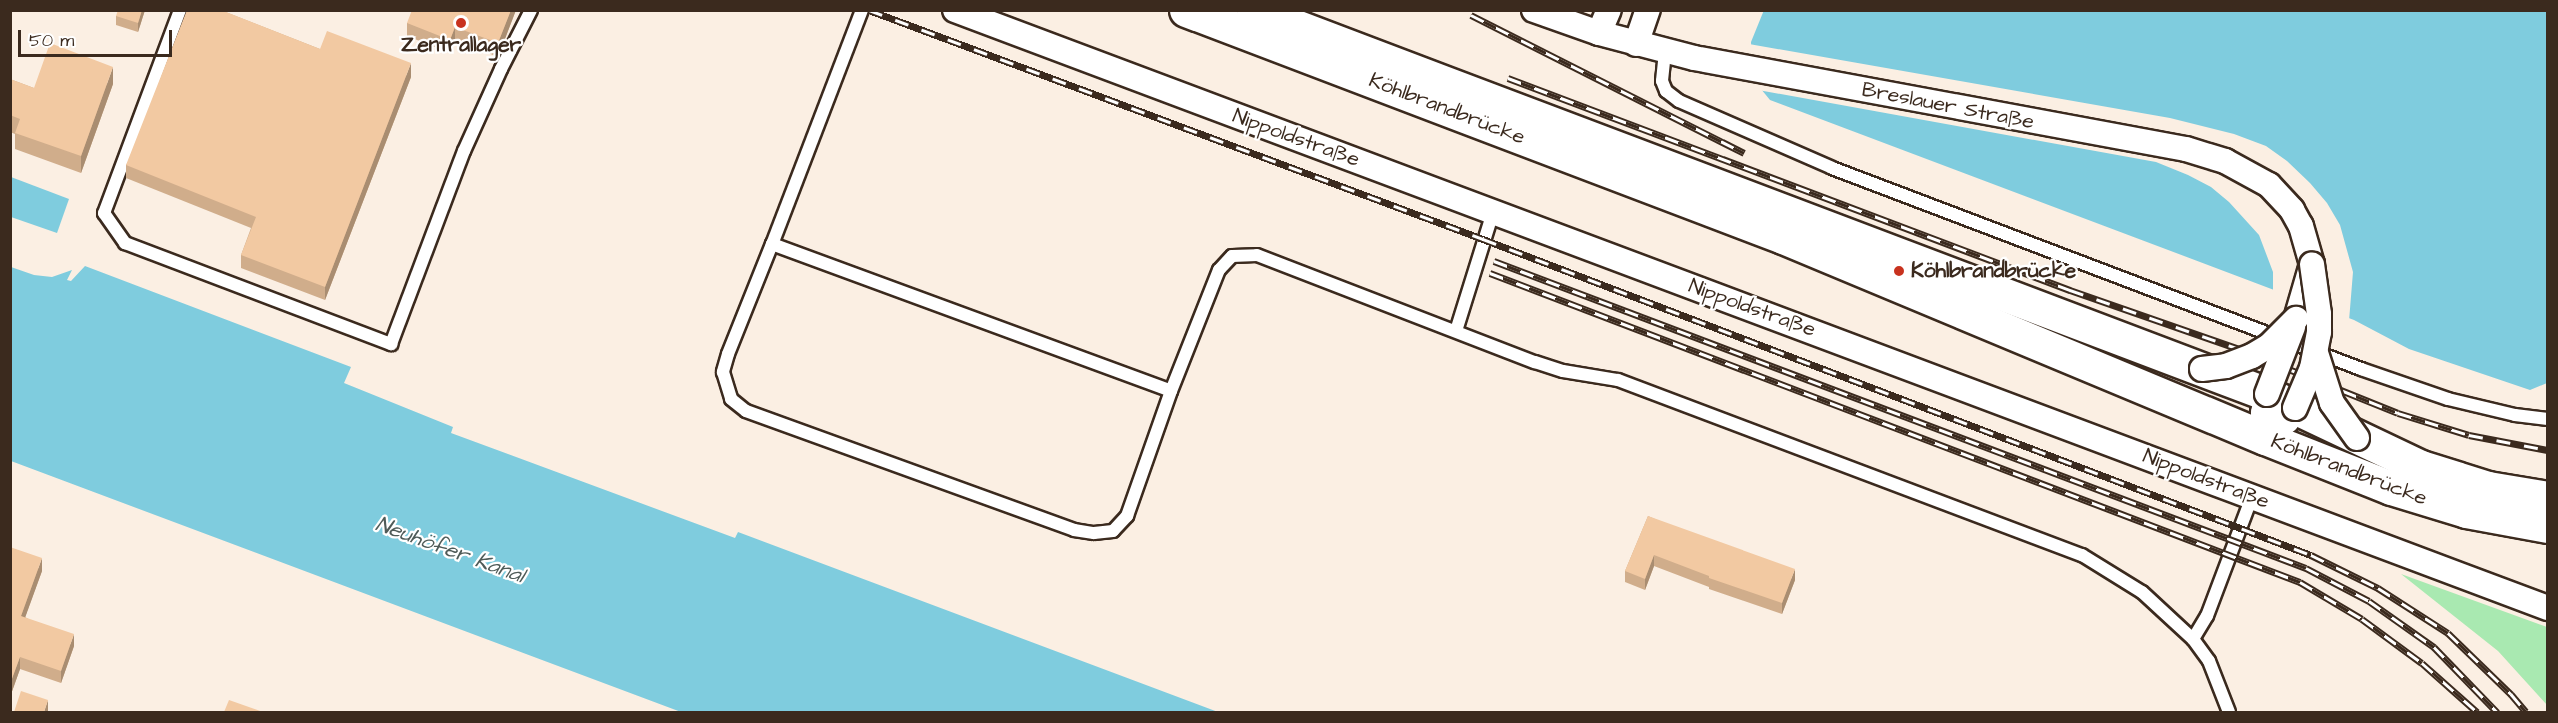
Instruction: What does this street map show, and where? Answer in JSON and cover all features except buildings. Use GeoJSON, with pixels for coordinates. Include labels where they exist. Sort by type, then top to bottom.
{"type":"FeatureCollection","features":[{"type":"Feature","properties":{"kind":"main road","name":"Köhlbrandbrücke"},"geometry":{"type":"LineString","coordinates":[[1186,10],[1783,237],[2265,438],[2440,504],[2491,517],[2547,526]]}},
{"type":"Feature","properties":{"kind":"main road","name":"Köhlbrandbrücke"},"geometry":{"type":"LineString","coordinates":[[1253,10],[2202,369],[2281,401],[2421,467],[2454,478],[2547,498]]}},
{"type":"Feature","properties":{"kind":"street","name":"Nippoldstraße"},"geometry":{"type":"LineString","coordinates":[[955,10],[2547,608]]}},
{"type":"Feature","properties":{"kind":"street","name":"Breslauer Straße"},"geometry":{"type":"LineString","coordinates":[[1534,10],[1599,33],[1665,52],[2186,149],[2225,161],[2253,175],[2282,197],[2301,226],[2312,264],[2319,314],[2316,354],[2332,402],[2357,438]]}},
{"type":"Feature","properties":{"kind":"street"},"geometry":{"type":"LineString","coordinates":[[1599,33],[1609,10]]}},
{"type":"Feature","properties":{"kind":"street"},"geometry":{"type":"LineString","coordinates":[[1636,44],[1648,10]]}},
{"type":"Feature","properties":{"kind":"street","name":"Breslauer Straße"},"geometry":{"type":"LineString","coordinates":[[2281,401],[2296,319],[2312,264]]}},
{"type":"Feature","properties":{"kind":"street","name":"Breslauer Straße"},"geometry":{"type":"LineString","coordinates":[[2202,369],[2226,366],[2252,356],[2270,345],[2296,319]]}},
{"type":"Feature","properties":{"kind":"street","name":"Breslauer Straße"},"geometry":{"type":"LineString","coordinates":[[2265,438],[2263,413],[2281,401],[2316,354]]}},
{"type":"Feature","properties":{"kind":"lane"},"geometry":{"type":"LineString","coordinates":[[180,10],[104,213],[125,243],[390,344],[464,151],[531,10]]}},
{"type":"Feature","properties":{"kind":"lane"},"geometry":{"type":"LineString","coordinates":[[862,10],[728,354],[723,372],[731,399],[747,411],[1074,530],[1094,533],[1113,531],[1127,516],[1171,392],[1219,270],[1232,256],[1257,255],[1563,371],[1618,380],[2082,555],[2142,592],[2193,639],[2209,661],[2229,712]]}},
{"type":"Feature","properties":{"kind":"lane"},"geometry":{"type":"LineString","coordinates":[[1665,52],[1661,77],[1670,95],[1695,110],[1832,168],[2361,369],[2448,399],[2515,415],[2545,418]]}},
{"type":"Feature","properties":{"kind":"lane"},"geometry":{"type":"LineString","coordinates":[[1456,331],[1482,239],[1493,212]]}},
{"type":"Feature","properties":{"kind":"lane"},"geometry":{"type":"LineString","coordinates":[[772,244],[1171,392]]}},
{"type":"Feature","properties":{"kind":"lane"},"geometry":{"type":"LineString","coordinates":[[2193,639],[2207,616],[2252,497]]}},
{"type":"Feature","properties":{"kind":"green space"},"geometry":{"type":"Polygon","coordinates":[[[2401,574],[2547,627],[2547,705],[2498,651],[2401,574]]]}},
{"type":"Feature","properties":{"kind":"water"},"geometry":{"type":"Polygon","coordinates":[[[1764,10],[2547,11],[2547,383],[2530,390],[2409,349],[2354,320],[1770,100],[1752,78],[1751,42],[1764,10]]]}},
{"type":"Feature","properties":{"kind":"water"},"geometry":{"type":"Polygon","coordinates":[[[11,177],[69,199],[57,233],[11,217],[11,177]]]}},
{"type":"Feature","properties":{"kind":"water","name":"Neuhöfer Kanal"},"geometry":{"type":"Polygon","coordinates":[[[85,266],[351,367],[344,383],[453,427],[451,433],[735,538],[738,532],[1218,712],[681,712],[11,461],[11,267],[34,275],[52,277],[72,270],[67,280],[71,281],[85,266]]]}},
{"type":"Feature","properties":{"kind":"pier"},"geometry":{"type":"Polygon","coordinates":[[[1749,44],[2170,118],[2234,134],[2266,146],[2287,161],[2310,183],[2327,203],[2340,225],[2353,272],[2349,321],[2273,293],[2273,272],[2259,235],[2229,202],[2211,187],[2188,175],[2156,162],[1758,90],[1749,79],[1749,44]]]}},
{"type":"Feature","properties":{"kind":"railway"},"geometry":{"type":"LineString","coordinates":[[869,10],[1483,239],[2311,555],[2378,588],[2448,633],[2511,694],[2526,712]]}},
{"type":"Feature","properties":{"kind":"railway"},"geometry":{"type":"LineString","coordinates":[[1471,15],[1744,153]]}},
{"type":"Feature","properties":{"kind":"railway"},"geometry":{"type":"LineString","coordinates":[[1508,78],[2070,290],[2239,349],[2398,413],[2469,435],[2548,450]]}},
{"type":"Feature","properties":{"kind":"railway"},"geometry":{"type":"LineString","coordinates":[[1494,261],[2306,568],[2369,601],[2434,647],[2497,712]]}},
{"type":"Feature","properties":{"kind":"railway"},"geometry":{"type":"LineString","coordinates":[[1490,273],[2300,582],[2362,619],[2422,663],[2477,712]]}},
{"type":"Feature","properties":{"kind":"place","name":"Zentrallager"},"geometry":{"type":"Point","coordinates":[461,23]}},
{"type":"Feature","properties":{"kind":"place","name":"Köhlbrandbrücke"},"geometry":{"type":"Point","coordinates":[1899,271]}}]}
